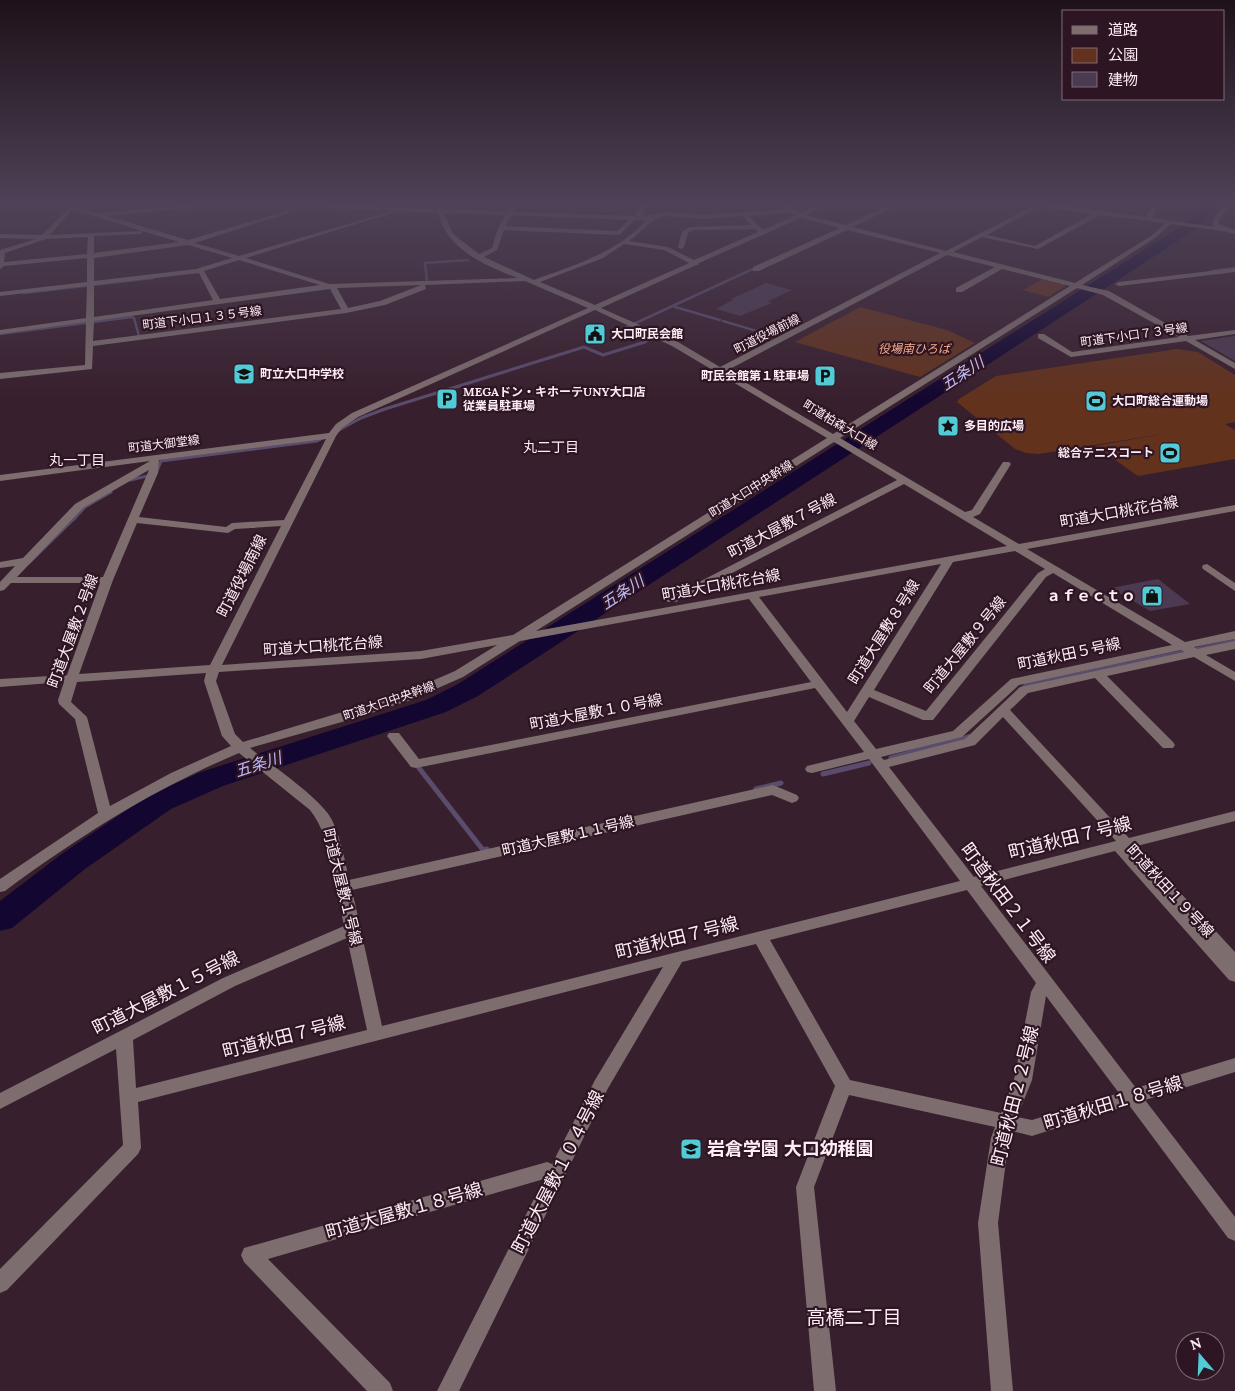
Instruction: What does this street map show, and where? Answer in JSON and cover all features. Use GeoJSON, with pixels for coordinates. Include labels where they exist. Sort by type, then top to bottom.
{"type":"FeatureCollection","features":[{"type":"Feature","properties":{"kind":"street"},"geometry":{"type":"LineString","coordinates":[[0,376],[89,367],[90,269]]}},
{"type":"Feature","properties":{"kind":"street"},"geometry":{"type":"LineString","coordinates":[[90,287],[205,269]]}},
{"type":"Feature","properties":{"kind":"street"},"geometry":{"type":"LineString","coordinates":[[0,296],[203,273],[214,269]]}},
{"type":"Feature","properties":{"kind":"street"},"geometry":{"type":"LineString","coordinates":[[274,269],[332,286],[346,311]]}},
{"type":"Feature","properties":{"kind":"street","name":"町道柏森大口線"},"geometry":{"type":"LineString","coordinates":[[504,269],[652,332],[721,370],[1235,677]]}},
{"type":"Feature","properties":{"kind":"street"},"geometry":{"type":"LineString","coordinates":[[0,332],[332,286],[531,281],[565,269]]}},
{"type":"Feature","properties":{"kind":"street","name":"町道役場南線"},"geometry":{"type":"LineString","coordinates":[[240,747],[229,736],[210,681],[213,669],[332,435],[339,426],[355,415],[685,269]]}},
{"type":"Feature","properties":{"kind":"street","name":"町道役場前線"},"geometry":{"type":"LineString","coordinates":[[721,370],[915,269]]}},
{"type":"Feature","properties":{"kind":"street"},"geometry":{"type":"LineString","coordinates":[[959,290],[997,269]]}},
{"type":"Feature","properties":{"kind":"street"},"geometry":{"type":"LineString","coordinates":[[1007,269],[1104,293],[1235,366]]}},
{"type":"Feature","properties":{"kind":"street","name":"町道大口中央幹線"},"geometry":{"type":"LineString","coordinates":[[240,747],[351,715],[430,688],[459,674],[838,440],[1105,269]]}},
{"type":"Feature","properties":{"kind":"street"},"geometry":{"type":"LineString","coordinates":[[1122,282],[1228,269]]}},
{"type":"Feature","properties":{"kind":"street"},"geometry":{"type":"LineString","coordinates":[[203,273],[218,303]]}},
{"type":"Feature","properties":{"kind":"street","name":"町道下小口１３５号線"},"geometry":{"type":"LineString","coordinates":[[89,344],[346,311],[382,303],[433,283]]}},
{"type":"Feature","properties":{"kind":"street","name":"町道下小口７３号線"},"geometry":{"type":"LineString","coordinates":[[1041,336],[1071,355],[1235,332]]}},
{"type":"Feature","properties":{"kind":"street","name":"町道大御堂線"},"geometry":{"type":"LineString","coordinates":[[0,478],[155,461],[332,435]]}},
{"type":"Feature","properties":{"kind":"street"},"geometry":{"type":"LineString","coordinates":[[3,584],[79,506],[155,461]]}},
{"type":"Feature","properties":{"kind":"street","name":"町道大屋敷２号線"},"geometry":{"type":"LineString","coordinates":[[105,813],[81,718],[64,704],[71,678],[107,580],[153,473],[155,461]]}},
{"type":"Feature","properties":{"kind":"street"},"geometry":{"type":"LineString","coordinates":[[965,516],[976,512],[1006,464]]}},
{"type":"Feature","properties":{"kind":"street","name":"町道大屋敷７号線"},"geometry":{"type":"LineString","coordinates":[[672,600],[906,480]]}},
{"type":"Feature","properties":{"kind":"street","name":"町道大口桃花台線"},"geometry":{"type":"LineString","coordinates":[[0,683],[414,656],[1235,508]]}},
{"type":"Feature","properties":{"kind":"street"},"geometry":{"type":"LineString","coordinates":[[133,519],[228,530],[232,526],[287,523]]}},
{"type":"Feature","properties":{"kind":"street","name":"町道大屋敷８号線"},"geometry":{"type":"LineString","coordinates":[[847,722],[949,560]]}},
{"type":"Feature","properties":{"kind":"street"},"geometry":{"type":"LineString","coordinates":[[0,565],[22,564]]}},
{"type":"Feature","properties":{"kind":"street"},"geometry":{"type":"LineString","coordinates":[[0,570],[22,564]]}},
{"type":"Feature","properties":{"kind":"street"},"geometry":{"type":"LineString","coordinates":[[1208,567],[1235,588]]}},
{"type":"Feature","properties":{"kind":"street","name":"町道大屋敷９号線"},"geometry":{"type":"LineString","coordinates":[[866,691],[928,717],[1042,575],[1054,568]]}},
{"type":"Feature","properties":{"kind":"street"},"geometry":{"type":"LineString","coordinates":[[3,584],[107,580]]}},
{"type":"Feature","properties":{"kind":"street","name":"町道秋田２１号線"},"geometry":{"type":"LineString","coordinates":[[752,596],[1235,1232]]}},
{"type":"Feature","properties":{"kind":"street","name":"町道秋田５号線"},"geometry":{"type":"LineString","coordinates":[[812,769],[877,761],[957,734],[1015,682],[1235,636]]}},
{"type":"Feature","properties":{"kind":"street"},"geometry":{"type":"LineString","coordinates":[[877,761],[970,742],[1024,690],[1235,645]]}},
{"type":"Feature","properties":{"kind":"street"},"geometry":{"type":"LineString","coordinates":[[1098,674],[1168,745]]}},
{"type":"Feature","properties":{"kind":"street","name":"町道大屋敷１０号線"},"geometry":{"type":"LineString","coordinates":[[394,736],[416,764],[818,684]]}},
{"type":"Feature","properties":{"kind":"street","name":"町道秋田１９号線"},"geometry":{"type":"LineString","coordinates":[[1003,710],[1122,845],[1235,962]]}},
{"type":"Feature","properties":{"kind":"street"},"geometry":{"type":"LineString","coordinates":[[0,887],[105,813],[180,772],[240,747]]}},
{"type":"Feature","properties":{"kind":"street","name":"町道大屋敷１号線"},"geometry":{"type":"LineString","coordinates":[[240,747],[315,807],[324,820],[334,844],[376,1034]]}},
{"type":"Feature","properties":{"kind":"street","name":"町道大屋敷１１号線"},"geometry":{"type":"LineString","coordinates":[[343,887],[773,790],[792,798]]}},
{"type":"Feature","properties":{"kind":"street","name":"町道秋田７号線"},"geometry":{"type":"LineString","coordinates":[[129,1097],[1235,816]]}},
{"type":"Feature","properties":{"kind":"street"},"geometry":{"type":"LineString","coordinates":[[1122,845],[1235,976]]}},
{"type":"Feature","properties":{"kind":"street","name":"町道大屋敷１５号線"},"geometry":{"type":"LineString","coordinates":[[0,1102],[229,982],[353,929]]}},
{"type":"Feature","properties":{"kind":"street"},"geometry":{"type":"LineString","coordinates":[[760,937],[844,1086],[805,1187],[825,1391]]}},
{"type":"Feature","properties":{"kind":"street","name":"町道大屋敷１０４号線"},"geometry":{"type":"LineString","coordinates":[[448,1391],[601,1085],[677,958]]}},
{"type":"Feature","properties":{"kind":"street","name":"町道秋田２２号線"},"geometry":{"type":"LineString","coordinates":[[1002,1391],[988,1223],[1000,1138],[1023,1080],[1039,992],[1044,982]]}},
{"type":"Feature","properties":{"kind":"street"},"geometry":{"type":"LineString","coordinates":[[0,1283],[132,1148],[124,1036]]}},
{"type":"Feature","properties":{"kind":"street","name":"町道秋田１８号線"},"geometry":{"type":"LineString","coordinates":[[844,1086],[1032,1128],[1235,1065]]}},
{"type":"Feature","properties":{"kind":"street","name":"町道大屋敷１８号線"},"geometry":{"type":"LineString","coordinates":[[382,1391],[251,1255],[547,1170],[556,1174]]}},
{"type":"Feature","properties":{"kind":"green space"},"geometry":{"type":"Polygon","coordinates":[[[1042,279],[1064,284],[1065,286],[1048,297],[1023,290],[1042,279]]]}},
{"type":"Feature","properties":{"kind":"green space","name":"役場南ひろば"},"geometry":{"type":"Polygon","coordinates":[[[860,307],[947,330],[975,343],[920,377],[795,342],[860,307]]]}},
{"type":"Feature","properties":{"kind":"green space","name":"大口町総合運動場"},"geometry":{"type":"Polygon","coordinates":[[[1177,349],[1198,352],[1235,375],[1235,422],[1225,424],[1235,430],[1235,459],[1138,476],[1095,446],[1163,434],[1039,454],[1026,453],[1015,449],[957,402],[996,376],[1177,349]]]}},
{"type":"Feature","properties":{"kind":"building"},"geometry":{"type":"Polygon","coordinates":[[[766,283],[792,290],[768,301],[772,303],[740,316],[716,309],[733,300],[731,299],[766,283]]]}},
{"type":"Feature","properties":{"kind":"building"},"geometry":{"type":"Polygon","coordinates":[[[1235,336],[1235,361],[1201,341],[1235,336]]]}},
{"type":"Feature","properties":{"kind":"building","name":"ａｆｅｃｔｏ"},"geometry":{"type":"Polygon","coordinates":[[[1158,579],[1190,604],[1150,611],[1111,588],[1158,579]]]}},
{"type":"Feature","properties":{"kind":"waterway"},"geometry":{"type":"LineString","coordinates":[[423,284],[427,281],[426,269]]}},
{"type":"Feature","properties":{"kind":"waterway"},"geometry":{"type":"LineString","coordinates":[[641,343],[650,339],[625,328],[753,269]]}},
{"type":"Feature","properties":{"kind":"waterway","name":"五条川"},"geometry":{"type":"LineString","coordinates":[[0,919],[74,861],[160,802],[212,779],[436,706],[468,690],[1124,269]]}},
{"type":"Feature","properties":{"kind":"waterway"},"geometry":{"type":"LineString","coordinates":[[1212,271],[1228,269]]}},
{"type":"Feature","properties":{"kind":"waterway"},"geometry":{"type":"LineString","coordinates":[[24,293],[153,278]]}},
{"type":"Feature","properties":{"kind":"waterway"},"geometry":{"type":"LineString","coordinates":[[675,307],[720,320]]}},
{"type":"Feature","properties":{"kind":"waterway"},"geometry":{"type":"LineString","coordinates":[[0,334],[132,317],[134,318],[139,336],[142,336]]}},
{"type":"Feature","properties":{"kind":"waterway"},"geometry":{"type":"LineString","coordinates":[[723,321],[770,335]]}},
{"type":"Feature","properties":{"kind":"waterway"},"geometry":{"type":"LineString","coordinates":[[337,431],[361,418],[385,409],[584,347],[603,355],[645,342]]}},
{"type":"Feature","properties":{"kind":"waterway"},"geometry":{"type":"LineString","coordinates":[[157,471],[161,461],[317,441],[323,438]]}},
{"type":"Feature","properties":{"kind":"waterway"},"geometry":{"type":"LineString","coordinates":[[130,480],[152,475]]}},
{"type":"Feature","properties":{"kind":"waterway"},"geometry":{"type":"LineString","coordinates":[[74,519],[85,507],[111,492]]}},
{"type":"Feature","properties":{"kind":"waterway"},"geometry":{"type":"LineString","coordinates":[[28,563],[75,517]]}},
{"type":"Feature","properties":{"kind":"waterway"},"geometry":{"type":"LineString","coordinates":[[1021,690],[1026,685],[1235,641]]}},
{"type":"Feature","properties":{"kind":"waterway"},"geometry":{"type":"LineString","coordinates":[[947,743],[970,736]]}},
{"type":"Feature","properties":{"kind":"waterway"},"geometry":{"type":"LineString","coordinates":[[891,758],[951,741]]}},
{"type":"Feature","properties":{"kind":"waterway"},"geometry":{"type":"LineString","coordinates":[[823,774],[869,763]]}},
{"type":"Feature","properties":{"kind":"waterway"},"geometry":{"type":"LineString","coordinates":[[419,768],[483,850],[487,849]]}},
{"type":"Feature","properties":{"kind":"waterway"},"geometry":{"type":"LineString","coordinates":[[756,789],[781,783]]}},
{"type":"Feature","properties":{"kind":"place","name":"大口町民会館"},"geometry":{"type":"Point","coordinates":[595,334]}},
{"type":"Feature","properties":{"kind":"place","name":"町立大口中学校"},"geometry":{"type":"Point","coordinates":[244,374]}},
{"type":"Feature","properties":{"kind":"place","name":"町民会館第１駐車場"},"geometry":{"type":"Point","coordinates":[825,376]}},
{"type":"Feature","properties":{"kind":"place","name":"MEGAドン・キホーテUNY大口店 従業員駐車場"},"geometry":{"type":"Point","coordinates":[447,399]}},
{"type":"Feature","properties":{"kind":"place","name":"大口町総合運動場"},"geometry":{"type":"Point","coordinates":[1096,401]}},
{"type":"Feature","properties":{"kind":"place","name":"多目的広場"},"geometry":{"type":"Point","coordinates":[948,426]}},
{"type":"Feature","properties":{"kind":"place","name":"総合テニスコート"},"geometry":{"type":"Point","coordinates":[1170,453]}},
{"type":"Feature","properties":{"kind":"place","name":"ａｆｅｃｔｏ"},"geometry":{"type":"Point","coordinates":[1152,596]}},
{"type":"Feature","properties":{"kind":"place","name":"岩倉学園 大口幼稚園"},"geometry":{"type":"Point","coordinates":[691,1149]}},
{"type":"Feature","properties":{"kind":"district","name":"丸二丁目"},"geometry":{"type":"Point","coordinates":[551,447]}},
{"type":"Feature","properties":{"kind":"district","name":"丸一丁目"},"geometry":{"type":"Point","coordinates":[77,460]}},
{"type":"Feature","properties":{"kind":"district","name":"高橋二丁目"},"geometry":{"type":"Point","coordinates":[854,1317]}}]}
